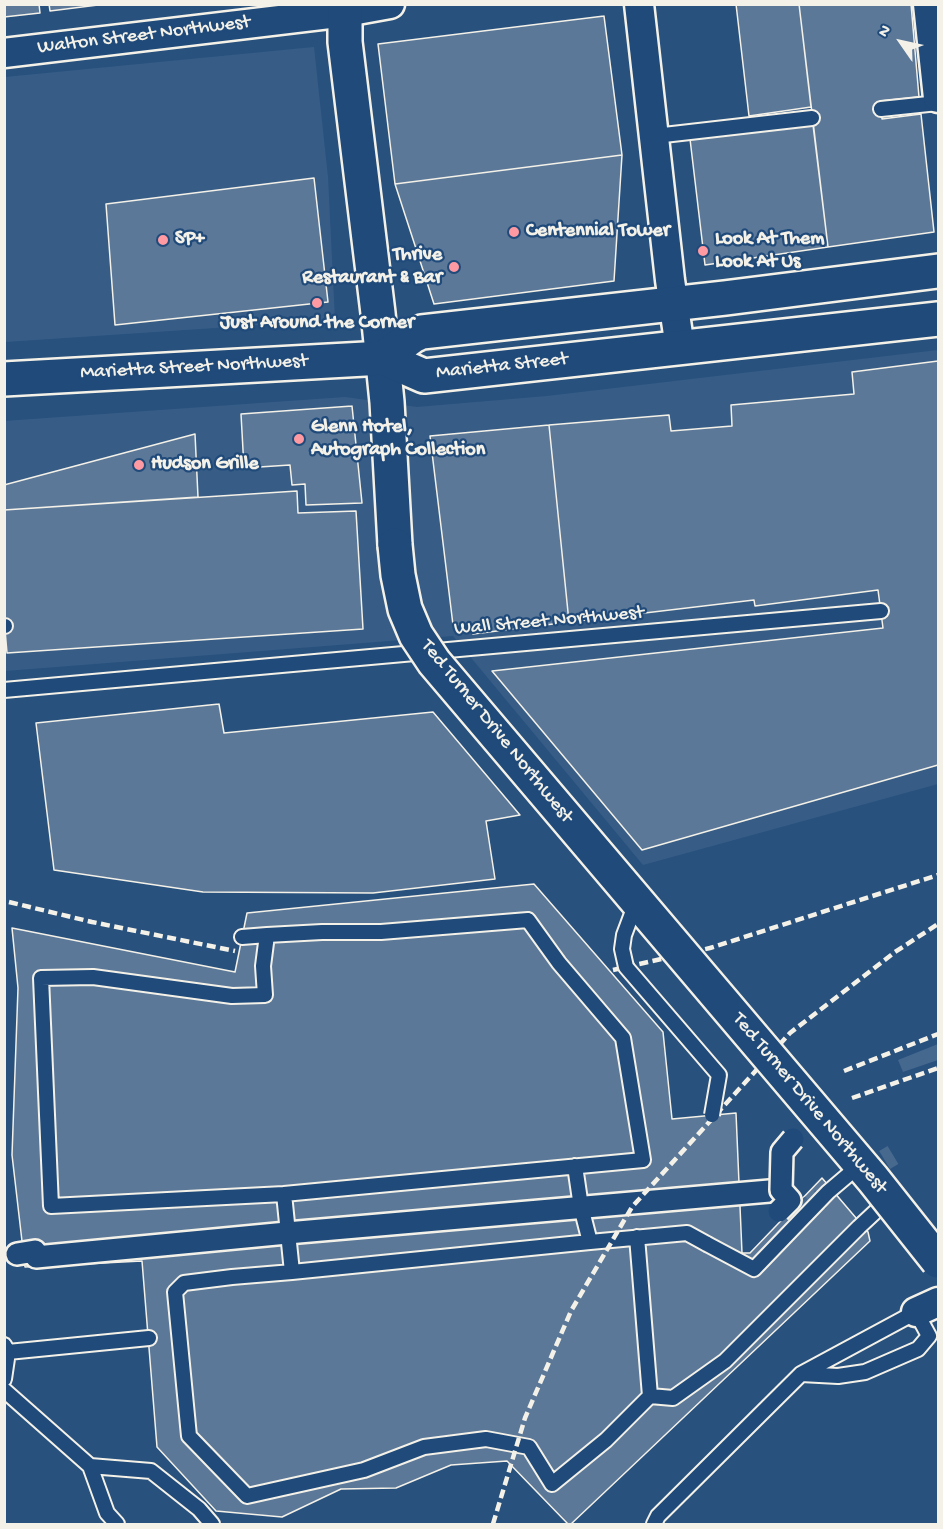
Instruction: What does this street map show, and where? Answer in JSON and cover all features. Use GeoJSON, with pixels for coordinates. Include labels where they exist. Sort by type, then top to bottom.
{"type":"FeatureCollection","features":[{"type":"Feature","properties":{"kind":"main road","name":"Ted Turner Drive Northwest"},"geometry":{"type":"LineString","coordinates":[[345,8],[345,42],[383,358],[398,575],[405,609],[416,635],[434,662],[861,1164],[939,1261]]}},
{"type":"Feature","properties":{"kind":"main road"},"geometry":{"type":"LineString","coordinates":[[383,358],[422,332],[939,271]]}},
{"type":"Feature","properties":{"kind":"main road","name":"Marietta Street"},"geometry":{"type":"LineString","coordinates":[[383,358],[424,376],[939,319]]}},
{"type":"Feature","properties":{"kind":"main road","name":"Marietta Street Northwest"},"geometry":{"type":"LineString","coordinates":[[4,379],[383,358]]}},
{"type":"Feature","properties":{"kind":"street","name":"Walton Street Northwest"},"geometry":{"type":"LineString","coordinates":[[4,53],[390,4]]}},
{"type":"Feature","properties":{"kind":"street"},"geometry":{"type":"LineString","coordinates":[[639,4],[680,348]]}},
{"type":"Feature","properties":{"kind":"street"},"geometry":{"type":"LineString","coordinates":[[928,4],[939,98]]}},
{"type":"Feature","properties":{"kind":"street"},"geometry":{"type":"LineString","coordinates":[[779,1211],[790,1200],[781,1190],[782,1152],[793,1138]]}},
{"type":"Feature","properties":{"kind":"street"},"geometry":{"type":"LineString","coordinates":[[16,1254],[35,1251],[36,1257],[781,1190]]}},
{"type":"Feature","properties":{"kind":"lane"},"geometry":{"type":"LineString","coordinates":[[881,110],[939,103]]}},
{"type":"Feature","properties":{"kind":"lane"},"geometry":{"type":"LineString","coordinates":[[654,136],[812,118]]}},
{"type":"Feature","properties":{"kind":"lane","name":"Wall Street Northwest"},"geometry":{"type":"LineString","coordinates":[[4,690],[881,611]]}},
{"type":"Feature","properties":{"kind":"lane"},"geometry":{"type":"LineString","coordinates":[[637,901],[624,935],[622,949],[626,967],[719,1075],[712,1115]]}},
{"type":"Feature","properties":{"kind":"lane"},"geometry":{"type":"LineString","coordinates":[[242,937],[267,935],[322,932],[381,932],[528,920],[559,963],[623,1038],[643,1160],[285,1194],[51,1206],[41,978],[93,977],[232,996],[265,995],[263,966],[267,935]]}},
{"type":"Feature","properties":{"kind":"lane"},"geometry":{"type":"LineString","coordinates":[[637,1237],[650,1396],[606,1440],[552,1484],[530,1447],[486,1439],[424,1448],[364,1470],[247,1496],[189,1436],[175,1292],[184,1283],[637,1237],[687,1233],[754,1269],[828,1192],[861,1164]]}},
{"type":"Feature","properties":{"kind":"lane"},"geometry":{"type":"LineString","coordinates":[[575,1166],[580,1207],[590,1242]]}},
{"type":"Feature","properties":{"kind":"lane"},"geometry":{"type":"LineString","coordinates":[[285,1194],[292,1272]]}},
{"type":"Feature","properties":{"kind":"lane"},"geometry":{"type":"LineString","coordinates":[[650,1396],[673,1398],[725,1361],[889,1199]]}},
{"type":"Feature","properties":{"kind":"lane"},"geometry":{"type":"LineString","coordinates":[[654,1524],[658,1516],[801,1374],[927,1307],[929,1336],[918,1349],[865,1372],[838,1376],[801,1374]]}},
{"type":"Feature","properties":{"kind":"lane"},"geometry":{"type":"LineString","coordinates":[[4,1379],[6,1348],[149,1338]]}},
{"type":"Feature","properties":{"kind":"lane"},"geometry":{"type":"LineString","coordinates":[[4,1390],[90,1466],[107,1513],[117,1524]]}},
{"type":"Feature","properties":{"kind":"lane"},"geometry":{"type":"LineString","coordinates":[[90,1466],[151,1471],[199,1509],[212,1524]]}},
{"type":"Feature","properties":{"kind":"shaded area","name":"SP+"},"geometry":{"type":"Polygon","coordinates":[[[314,47],[328,177],[335,320],[5,342],[5,77],[314,47]]]}},
{"type":"Feature","properties":{"kind":"shaded area"},"geometry":{"type":"Polygon","coordinates":[[[938,350],[938,784],[643,865],[453,636],[5,671],[4,421],[345,397],[417,407],[547,396],[938,350]]]}},
{"type":"Feature","properties":{"kind":"shaded area"},"geometry":{"type":"Polygon","coordinates":[[[938,1044],[938,1060],[903,1072],[898,1060],[938,1044]]]}},
{"type":"Feature","properties":{"kind":"building"},"geometry":{"type":"Polygon","coordinates":[[[4,4],[39,4],[40,13],[4,17],[4,4]]]}},
{"type":"Feature","properties":{"kind":"building"},"geometry":{"type":"Polygon","coordinates":[[[49,4],[98,4],[98,5],[50,11],[49,4]]]}},
{"type":"Feature","properties":{"kind":"building"},"geometry":{"type":"Polygon","coordinates":[[[736,4],[799,4],[811,107],[749,116],[736,4]]]}},
{"type":"Feature","properties":{"kind":"building"},"geometry":{"type":"Polygon","coordinates":[[[799,4],[911,4],[919,97],[880,101],[882,119],[921,114],[934,232],[828,247],[799,4]]]}},
{"type":"Feature","properties":{"kind":"building"},"geometry":{"type":"Polygon","coordinates":[[[604,16],[622,155],[395,184],[378,44],[604,16]]]}},
{"type":"Feature","properties":{"kind":"building"},"geometry":{"type":"Polygon","coordinates":[[[813,125],[828,247],[705,265],[690,139],[813,125]]]}},
{"type":"Feature","properties":{"kind":"building","name":"Centennial Tower"},"geometry":{"type":"Polygon","coordinates":[[[622,155],[614,281],[434,304],[395,184],[622,155]]]}},
{"type":"Feature","properties":{"kind":"building"},"geometry":{"type":"Polygon","coordinates":[[[314,178],[328,302],[115,325],[106,204],[314,178]]]}},
{"type":"Feature","properties":{"kind":"building"},"geometry":{"type":"Polygon","coordinates":[[[938,361],[938,765],[642,850],[492,671],[883,628],[878,590],[755,606],[754,600],[569,622],[549,425],[669,415],[671,431],[732,426],[731,405],[854,394],[852,372],[938,361]]]}},
{"type":"Feature","properties":{"kind":"building","name":"Glenn Hotel, Autograph Collection"},"geometry":{"type":"Polygon","coordinates":[[[352,406],[362,503],[306,505],[305,484],[292,485],[290,465],[244,468],[241,414],[352,406]]]}},
{"type":"Feature","properties":{"kind":"building"},"geometry":{"type":"Polygon","coordinates":[[[549,425],[569,622],[473,634],[471,625],[453,625],[430,436],[549,425]]]}},
{"type":"Feature","properties":{"kind":"building"},"geometry":{"type":"Polygon","coordinates":[[[195,434],[198,497],[4,510],[4,485],[195,434]]]}},
{"type":"Feature","properties":{"kind":"building"},"geometry":{"type":"Polygon","coordinates":[[[297,491],[298,513],[356,511],[363,629],[7,653],[4,618],[4,510],[297,491]]]}},
{"type":"Feature","properties":{"kind":"building"},"geometry":{"type":"Polygon","coordinates":[[[219,704],[224,733],[433,712],[520,815],[486,821],[495,879],[373,893],[203,892],[54,870],[36,723],[219,704]]]}},
{"type":"Feature","properties":{"kind":"building"},"geometry":{"type":"Polygon","coordinates":[[[534,884],[663,1032],[672,1119],[736,1113],[742,1253],[750,1253],[822,1178],[868,1232],[870,1241],[571,1524],[568,1524],[507,1461],[451,1465],[396,1488],[341,1489],[282,1517],[216,1511],[157,1447],[142,1261],[25,1267],[12,1155],[18,988],[12,928],[235,972],[247,913],[534,884]]]}},
{"type":"Feature","properties":{"kind":"tunnel"},"geometry":{"type":"LineString","coordinates":[[858,1176],[893,1155]]}},
{"type":"Feature","properties":{"kind":"tunnel"},"geometry":{"type":"LineString","coordinates":[[772,1205],[777,1199],[794,1216],[821,1199]]}},
{"type":"Feature","properties":{"kind":"railway"},"geometry":{"type":"LineString","coordinates":[[613,970],[710,948],[938,875]]}},
{"type":"Feature","properties":{"kind":"railway"},"geometry":{"type":"LineString","coordinates":[[9,902],[92,922],[235,951]]}},
{"type":"Feature","properties":{"kind":"railway"},"geometry":{"type":"LineString","coordinates":[[493,1524],[525,1418],[571,1311],[632,1207],[790,1033],[895,952],[938,924]]}},
{"type":"Feature","properties":{"kind":"railway"},"geometry":{"type":"LineString","coordinates":[[844,1071],[938,1034]]}},
{"type":"Feature","properties":{"kind":"railway"},"geometry":{"type":"LineString","coordinates":[[852,1098],[938,1068]]}},
{"type":"Feature","properties":{"kind":"place","name":"Centennial Tower"},"geometry":{"type":"Point","coordinates":[514,232]}},
{"type":"Feature","properties":{"kind":"place","name":"SP+"},"geometry":{"type":"Point","coordinates":[163,240]}},
{"type":"Feature","properties":{"kind":"place","name":"Look At Them Look At Us"},"geometry":{"type":"Point","coordinates":[703,251]}},
{"type":"Feature","properties":{"kind":"place","name":"Thrive Restaurant & Bar"},"geometry":{"type":"Point","coordinates":[454,267]}},
{"type":"Feature","properties":{"kind":"place","name":"Just Around the Corner"},"geometry":{"type":"Point","coordinates":[317,303]}},
{"type":"Feature","properties":{"kind":"place","name":"Glenn Hotel, Autograph Collection"},"geometry":{"type":"Point","coordinates":[299,439]}},
{"type":"Feature","properties":{"kind":"place","name":"Hudson Grille"},"geometry":{"type":"Point","coordinates":[139,465]}}]}
